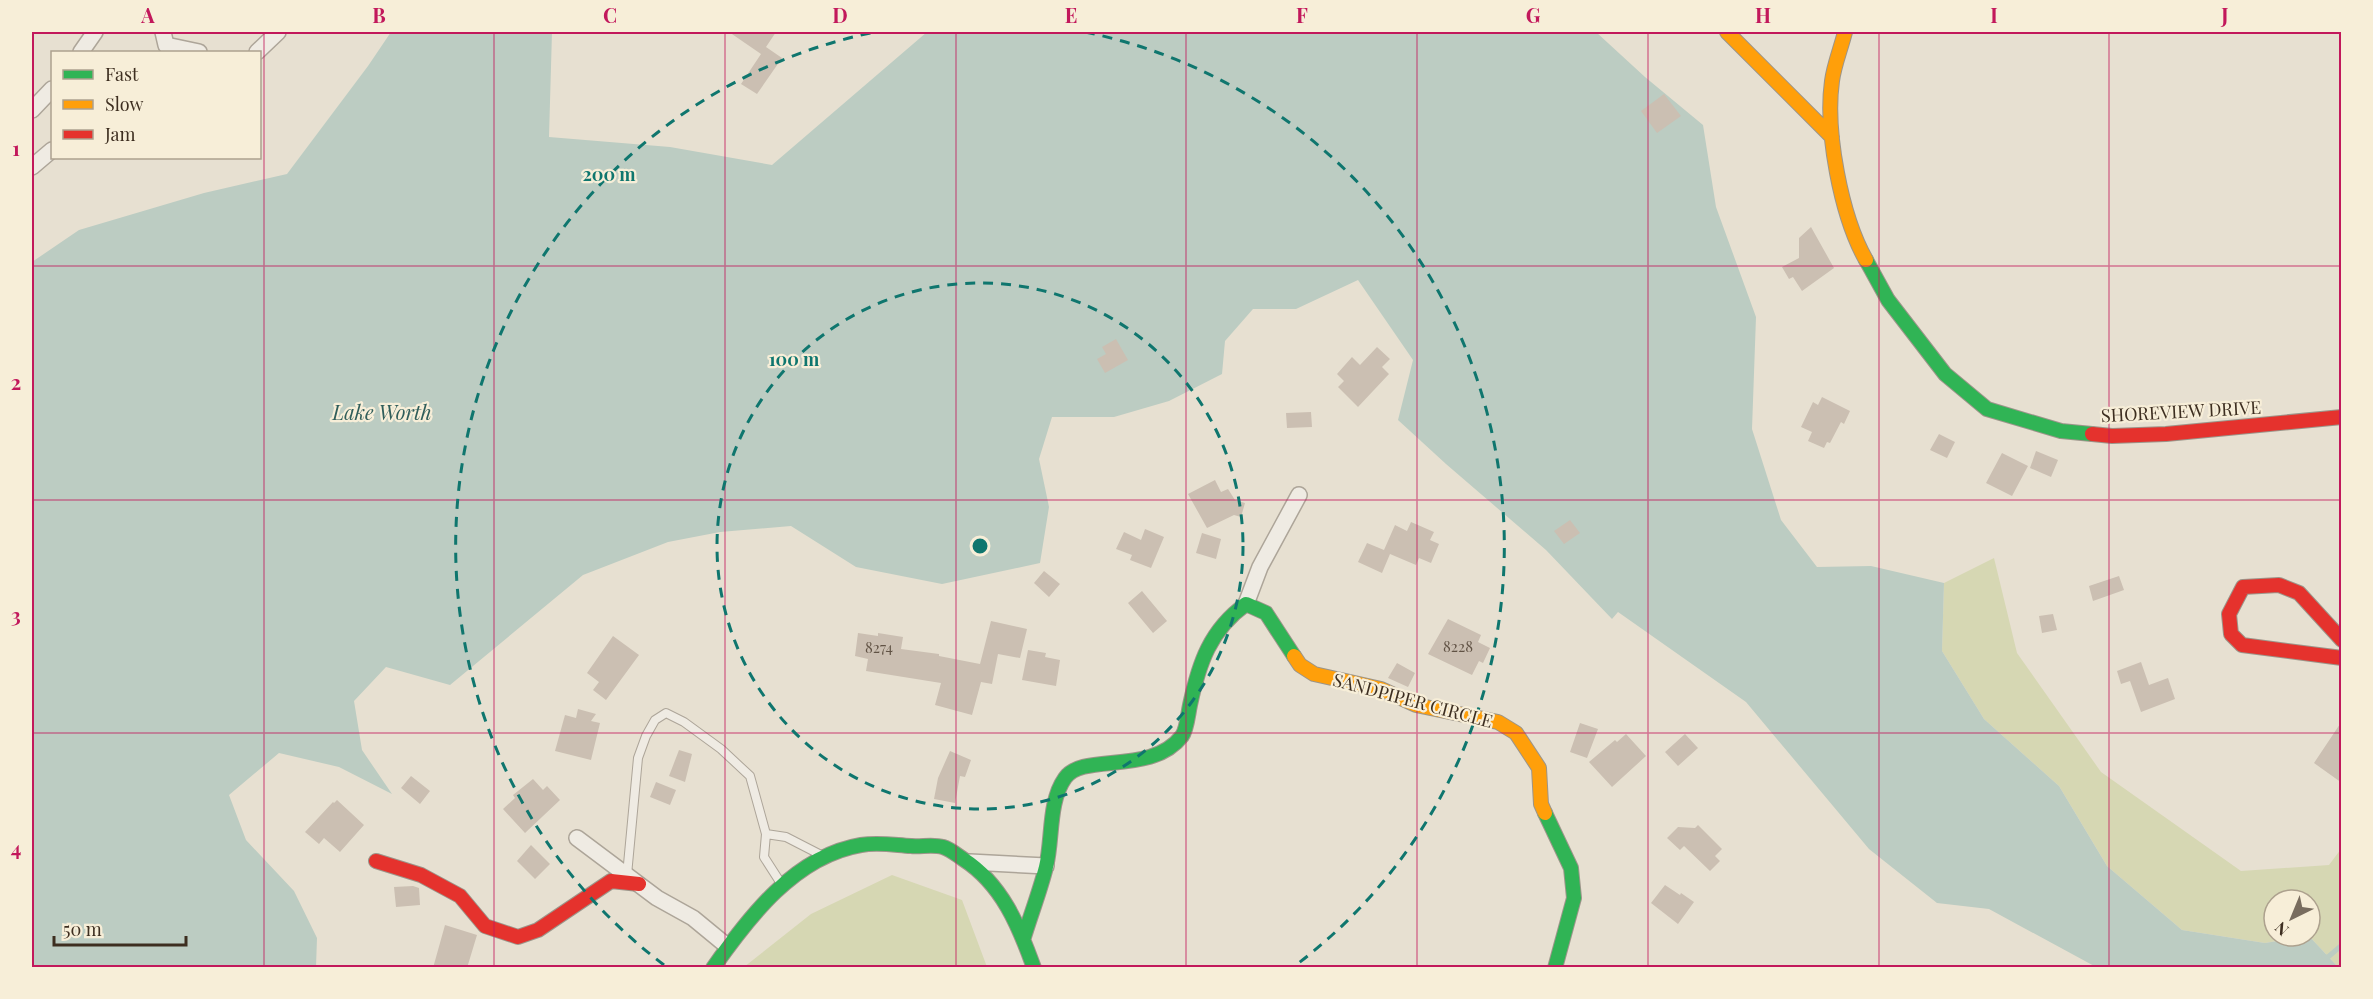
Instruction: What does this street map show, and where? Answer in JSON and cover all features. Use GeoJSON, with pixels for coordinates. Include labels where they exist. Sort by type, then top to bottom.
{"type":"FeatureCollection","features":[{"type":"Feature","properties":{"kind":"street"},"geometry":{"type":"LineString","coordinates":[[82,51],[95,32]]}},
{"type":"Feature","properties":{"kind":"street"},"geometry":{"type":"LineString","coordinates":[[258,51],[278,32]]}},
{"type":"Feature","properties":{"kind":"street"},"geometry":{"type":"LineString","coordinates":[[1728,32],[1832,138]]}},
{"type":"Feature","properties":{"kind":"street","name":"SHOREVIEW DRIVE"},"geometry":{"type":"LineString","coordinates":[[1845,32],[1832,81],[1832,138],[1847,214],[1862,254],[1888,300],[1945,374],[1987,409],[2061,431],[2112,436],[2166,434],[2342,417]]}},
{"type":"Feature","properties":{"kind":"street"},"geometry":{"type":"LineString","coordinates":[[162,43],[195,51]]}},
{"type":"Feature","properties":{"kind":"street"},"geometry":{"type":"LineString","coordinates":[[32,110],[51,90]]}},
{"type":"Feature","properties":{"kind":"street"},"geometry":{"type":"LineString","coordinates":[[32,167],[51,151]]}},
{"type":"Feature","properties":{"kind":"street"},"geometry":{"type":"LineString","coordinates":[[1024,937],[1046,866],[1057,794],[1066,776],[1082,766],[1143,760],[1177,742],[1183,735],[1199,670],[1216,631],[1232,612],[1246,603],[1260,567],[1299,495]]}},
{"type":"Feature","properties":{"kind":"street"},"geometry":{"type":"LineString","coordinates":[[2342,640],[2299,593],[2279,585],[2243,587],[2229,614],[2230,634],[2242,645],[2342,658]]}},
{"type":"Feature","properties":{"kind":"street","name":"SANDPIPER CIRCLE"},"geometry":{"type":"LineString","coordinates":[[1246,603],[1266,613],[1300,665],[1314,675],[1381,689],[1416,705],[1498,722],[1516,733],[1539,768],[1542,804],[1571,868],[1574,898],[1555,968]]}},
{"type":"Feature","properties":{"kind":"street"},"geometry":{"type":"LineString","coordinates":[[577,838],[657,898],[693,918],[727,946]]}},
{"type":"Feature","properties":{"kind":"street"},"geometry":{"type":"LineString","coordinates":[[713,968],[727,946],[794,875],[825,857],[854,846],[889,844],[944,847],[970,862],[991,882],[1024,937],[1034,968]]}},
{"type":"Feature","properties":{"kind":"street"},"geometry":{"type":"LineString","coordinates":[[376,861],[421,875],[460,896],[485,926],[518,937],[538,930],[611,881],[633,880]]}},
{"type":"Feature","properties":{"kind":"street"},"geometry":{"type":"LineString","coordinates":[[970,862],[1046,866]]}},
{"type":"Feature","properties":{"kind":"lane"},"geometry":{"type":"LineString","coordinates":[[633,880],[638,758],[646,735],[655,720],[666,712],[721,749],[750,776],[766,834],[764,857],[783,886]]}},
{"type":"Feature","properties":{"kind":"lane"},"geometry":{"type":"LineString","coordinates":[[766,834],[786,837],[825,857]]}},
{"type":"Feature","properties":{"kind":"green space"},"geometry":{"type":"Polygon","coordinates":[[[1994,558],[2017,653],[2101,772],[2241,871],[2329,865],[2341,849],[2341,967],[2338,967],[2320,948],[2322,888],[2262,888],[2262,943],[2182,930],[2107,866],[2059,786],[1984,719],[1942,651],[1944,583],[1994,558]]]}},
{"type":"Feature","properties":{"kind":"green space"},"geometry":{"type":"Polygon","coordinates":[[[892,875],[962,900],[987,967],[744,967],[811,914],[892,875]]]}},
{"type":"Feature","properties":{"kind":"water","name":"Lake Worth"},"geometry":{"type":"Polygon","coordinates":[[[391,32],[552,32],[549,137],[670,147],[772,165],[927,32],[1596,32],[1645,77],[1703,125],[1716,207],[1756,317],[1752,429],[1781,520],[1817,567],[1871,566],[1944,583],[1942,651],[1984,719],[2059,786],[2107,866],[2182,930],[2262,943],[2262,948],[2320,948],[2338,967],[2096,967],[1989,909],[1937,903],[1869,849],[1746,702],[1618,612],[1612,619],[1546,550],[1398,420],[1413,360],[1358,280],[1296,309],[1253,309],[1225,341],[1222,374],[1169,401],[1114,417],[1052,417],[1039,459],[1049,507],[1040,563],[942,584],[856,567],[791,526],[720,532],[668,542],[583,575],[450,685],[386,667],[354,701],[362,750],[392,794],[339,767],[279,753],[229,795],[246,840],[294,891],[317,938],[316,967],[32,967],[32,262],[79,230],[204,193],[287,174],[391,32]]]}},
{"type":"Feature","properties":{"kind":"building"},"geometry":{"type":"Polygon","coordinates":[[[729,32],[776,32],[766,47],[782,58],[757,94],[741,84],[761,54],[729,32]]]}},
{"type":"Feature","properties":{"kind":"building"},"geometry":{"type":"Polygon","coordinates":[[[1664,94],[1681,116],[1657,133],[1641,111],[1664,94]]]}},
{"type":"Feature","properties":{"kind":"building"},"geometry":{"type":"Polygon","coordinates":[[[1811,227],[1834,268],[1802,291],[1793,277],[1789,279],[1782,267],[1799,258],[1799,238],[1811,227]]]}},
{"type":"Feature","properties":{"kind":"building"},"geometry":{"type":"Polygon","coordinates":[[[1116,339],[1128,360],[1105,373],[1097,359],[1106,354],[1102,347],[1116,339]]]}},
{"type":"Feature","properties":{"kind":"building"},"geometry":{"type":"Polygon","coordinates":[[[1377,347],[1390,359],[1382,367],[1389,374],[1358,407],[1338,387],[1344,381],[1337,374],[1352,357],[1360,365],[1377,347]]]}},
{"type":"Feature","properties":{"kind":"building"},"geometry":{"type":"Polygon","coordinates":[[[1822,397],[1850,411],[1844,424],[1841,422],[1830,443],[1827,442],[1824,448],[1808,441],[1812,432],[1801,427],[1813,402],[1818,405],[1822,397]]]}},
{"type":"Feature","properties":{"kind":"building"},"geometry":{"type":"Polygon","coordinates":[[[1311,412],[1312,427],[1287,428],[1286,413],[1311,412]]]}},
{"type":"Feature","properties":{"kind":"building"},"geometry":{"type":"Polygon","coordinates":[[[1939,434],[1955,442],[1947,458],[1930,450],[1939,434]]]}},
{"type":"Feature","properties":{"kind":"building"},"geometry":{"type":"Polygon","coordinates":[[[2036,451],[2058,460],[2051,477],[2030,468],[2036,451]]]}},
{"type":"Feature","properties":{"kind":"building"},"geometry":{"type":"Polygon","coordinates":[[[2002,453],[2028,466],[2012,496],[1986,483],[2002,453]]]}},
{"type":"Feature","properties":{"kind":"building"},"geometry":{"type":"Polygon","coordinates":[[[1215,480],[1221,492],[1228,489],[1235,500],[1245,503],[1241,517],[1234,515],[1207,528],[1188,494],[1215,480]]]}},
{"type":"Feature","properties":{"kind":"building"},"geometry":{"type":"Polygon","coordinates":[[[1570,520],[1580,533],[1564,544],[1554,531],[1570,520]]]}},
{"type":"Feature","properties":{"kind":"building"},"geometry":{"type":"Polygon","coordinates":[[[1411,522],[1434,532],[1430,540],[1439,544],[1431,563],[1419,558],[1416,565],[1390,554],[1382,573],[1358,562],[1367,543],[1384,550],[1395,525],[1407,531],[1411,522]]]}},
{"type":"Feature","properties":{"kind":"building"},"geometry":{"type":"Polygon","coordinates":[[[1145,529],[1164,537],[1151,568],[1130,560],[1132,555],[1116,549],[1124,532],[1141,540],[1145,529]]]}},
{"type":"Feature","properties":{"kind":"building"},"geometry":{"type":"Polygon","coordinates":[[[1202,533],[1221,539],[1216,559],[1196,553],[1202,533]]]}},
{"type":"Feature","properties":{"kind":"building"},"geometry":{"type":"Polygon","coordinates":[[[1044,571],[1060,584],[1049,597],[1034,583],[1044,571]]]}},
{"type":"Feature","properties":{"kind":"building"},"geometry":{"type":"Polygon","coordinates":[[[2119,576],[2124,590],[2093,601],[2089,586],[2119,576]]]}},
{"type":"Feature","properties":{"kind":"building"},"geometry":{"type":"Polygon","coordinates":[[[1142,591],[1167,621],[1153,633],[1128,603],[1142,591]]]}},
{"type":"Feature","properties":{"kind":"building"},"geometry":{"type":"Polygon","coordinates":[[[2053,614],[2057,630],[2042,633],[2039,616],[2053,614]]]}},
{"type":"Feature","properties":{"kind":"building"},"geometry":{"type":"Polygon","coordinates":[[[1448,619],[1481,635],[1478,642],[1490,648],[1483,663],[1479,661],[1472,675],[1428,654],[1448,619]]]}},
{"type":"Feature","properties":{"kind":"building"},"geometry":{"type":"Polygon","coordinates":[[[991,621],[1027,629],[1020,658],[998,654],[992,684],[981,682],[972,715],[935,705],[941,683],[866,671],[868,659],[855,656],[858,633],[878,636],[878,633],[903,637],[901,649],[939,654],[939,656],[980,664],[991,621]]]}},
{"type":"Feature","properties":{"kind":"building"},"geometry":{"type":"Polygon","coordinates":[[[613,636],[639,655],[606,700],[593,690],[599,682],[587,673],[613,636]]]}},
{"type":"Feature","properties":{"kind":"building"},"geometry":{"type":"Polygon","coordinates":[[[1028,650],[1046,653],[1045,657],[1060,660],[1056,686],[1022,680],[1028,650]]]}},
{"type":"Feature","properties":{"kind":"building"},"geometry":{"type":"Polygon","coordinates":[[[2141,662],[2149,685],[2168,678],[2175,699],[2141,712],[2130,681],[2121,684],[2117,671],[2141,662]]]}},
{"type":"Feature","properties":{"kind":"building"},"geometry":{"type":"Polygon","coordinates":[[[1397,663],[1415,673],[1408,687],[1388,678],[1397,663]]]}},
{"type":"Feature","properties":{"kind":"building"},"geometry":{"type":"Polygon","coordinates":[[[578,709],[596,714],[591,721],[600,723],[591,760],[555,751],[565,715],[576,718],[578,709]]]}},
{"type":"Feature","properties":{"kind":"building"},"geometry":{"type":"Polygon","coordinates":[[[2342,721],[2342,783],[2314,763],[2342,721]]]}},
{"type":"Feature","properties":{"kind":"building"},"geometry":{"type":"Polygon","coordinates":[[[1580,723],[1598,729],[1587,758],[1570,752],[1580,723]]]}},
{"type":"Feature","properties":{"kind":"building"},"geometry":{"type":"Polygon","coordinates":[[[1626,734],[1646,756],[1612,787],[1589,762],[1615,740],[1617,742],[1626,734]]]}},
{"type":"Feature","properties":{"kind":"building"},"geometry":{"type":"Polygon","coordinates":[[[1685,734],[1698,748],[1678,766],[1665,752],[1685,734]]]}},
{"type":"Feature","properties":{"kind":"building"},"geometry":{"type":"Polygon","coordinates":[[[679,750],[692,754],[685,782],[669,776],[679,750]]]}},
{"type":"Feature","properties":{"kind":"building"},"geometry":{"type":"Polygon","coordinates":[[[950,751],[971,760],[965,777],[960,776],[955,803],[934,799],[938,778],[950,751]]]}},
{"type":"Feature","properties":{"kind":"building"},"geometry":{"type":"Polygon","coordinates":[[[411,776],[430,791],[420,804],[401,788],[411,776]]]}},
{"type":"Feature","properties":{"kind":"building"},"geometry":{"type":"Polygon","coordinates":[[[533,779],[543,790],[547,786],[560,800],[525,833],[503,809],[515,798],[513,795],[533,779]]]}},
{"type":"Feature","properties":{"kind":"building"},"geometry":{"type":"Polygon","coordinates":[[[656,782],[676,790],[670,805],[650,797],[656,782]]]}},
{"type":"Feature","properties":{"kind":"building"},"geometry":{"type":"Polygon","coordinates":[[[337,800],[364,825],[340,852],[324,838],[319,844],[305,832],[337,800]]]}},
{"type":"Feature","properties":{"kind":"building"},"geometry":{"type":"Polygon","coordinates":[[[1698,825],[1722,849],[1715,856],[1720,861],[1710,871],[1684,846],[1680,850],[1667,838],[1678,827],[1695,828],[1698,825]]]}},
{"type":"Feature","properties":{"kind":"building"},"geometry":{"type":"Polygon","coordinates":[[[531,845],[550,864],[535,879],[517,861],[531,845]]]}},
{"type":"Feature","properties":{"kind":"building"},"geometry":{"type":"Polygon","coordinates":[[[1665,885],[1694,902],[1678,924],[1651,903],[1665,885]]]}},
{"type":"Feature","properties":{"kind":"building"},"geometry":{"type":"Polygon","coordinates":[[[394,887],[419,888],[420,905],[396,907],[394,887]]]}},
{"type":"Feature","properties":{"kind":"building"},"geometry":{"type":"Polygon","coordinates":[[[445,925],[477,935],[467,968],[433,968],[445,925]]]}},
{"type":"Feature","properties":{"kind":"waterway"},"geometry":{"type":"LineString","coordinates":[[2324,957],[2328,957],[2342,945]]}},
{"type":"Feature","properties":{"kind":"traffic: fast"},"geometry":{"type":"LineString","coordinates":[[1866,260],[1888,300],[1945,374],[1987,409],[2061,431],[2092,434]]}},
{"type":"Feature","properties":{"kind":"traffic: fast"},"geometry":{"type":"LineString","coordinates":[[1024,937],[1046,867],[1053,809],[1065,778],[1074,770],[1087,766],[1153,756],[1169,748],[1182,736],[1197,675],[1208,648],[1223,625],[1246,604],[1266,613],[1294,656]]}},
{"type":"Feature","properties":{"kind":"traffic: fast"},"geometry":{"type":"LineString","coordinates":[[1545,813],[1571,868],[1574,898],[1555,968]]}},
{"type":"Feature","properties":{"kind":"traffic: fast"},"geometry":{"type":"LineString","coordinates":[[713,968],[758,910],[795,875],[837,851],[861,845],[880,844],[943,847],[977,869],[999,893],[1008,907],[1034,968]]}},
{"type":"Feature","properties":{"kind":"traffic: slow"},"geometry":{"type":"LineString","coordinates":[[1727,32],[1832,137]]}},
{"type":"Feature","properties":{"kind":"traffic: slow"},"geometry":{"type":"LineString","coordinates":[[1845,32],[1832,81],[1830,101],[1833,148],[1842,197],[1857,242],[1866,260]]}},
{"type":"Feature","properties":{"kind":"traffic: slow"},"geometry":{"type":"LineString","coordinates":[[1294,656],[1300,665],[1314,674],[1381,689],[1416,705],[1498,722],[1516,733],[1539,768],[1541,804],[1545,813]]}},
{"type":"Feature","properties":{"kind":"traffic: jam"},"geometry":{"type":"LineString","coordinates":[[2092,434],[2112,436],[2166,434],[2342,417]]}},
{"type":"Feature","properties":{"kind":"traffic: jam"},"geometry":{"type":"LineString","coordinates":[[2342,640],[2299,593],[2279,585],[2243,587],[2229,614],[2231,634],[2242,645],[2342,658]]}},
{"type":"Feature","properties":{"kind":"traffic: jam"},"geometry":{"type":"LineString","coordinates":[[376,861],[421,875],[460,896],[485,926],[518,937],[538,930],[611,881],[639,884]]}}]}
